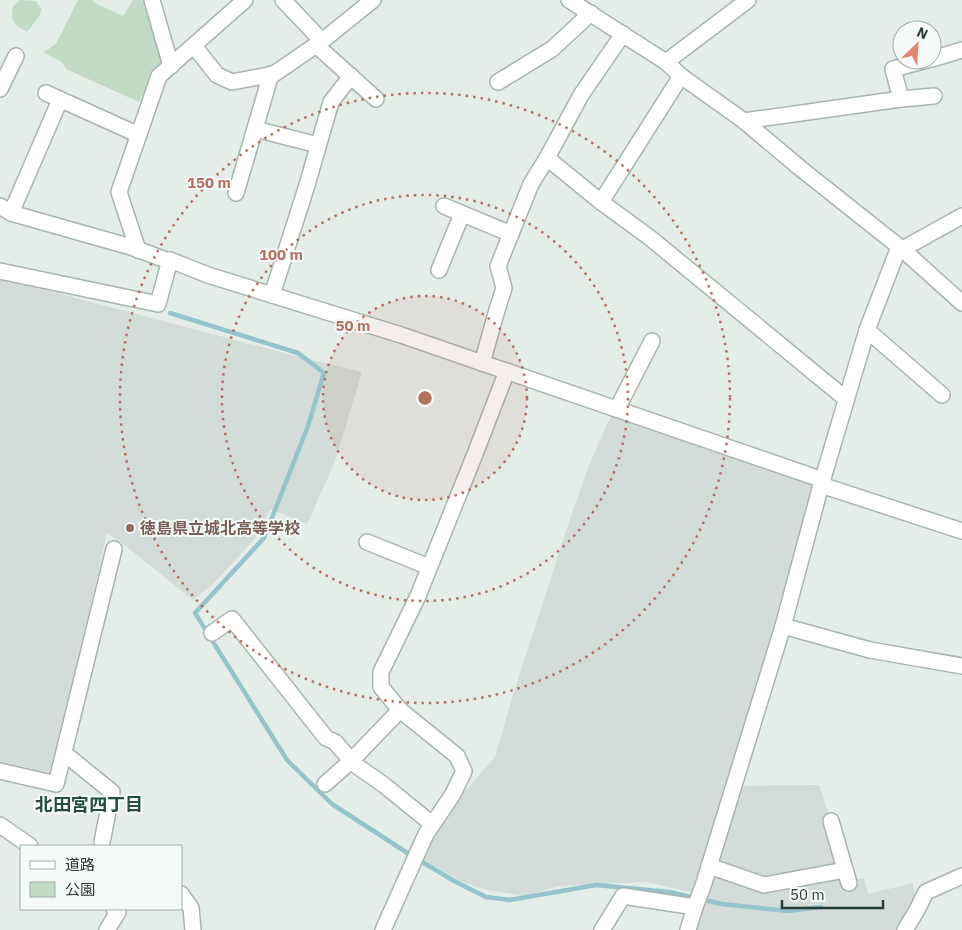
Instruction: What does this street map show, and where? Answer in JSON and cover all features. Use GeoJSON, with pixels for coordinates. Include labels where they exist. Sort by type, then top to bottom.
{"type":"FeatureCollection","features":[{"type":"Feature","properties":{"kind":"street"},"geometry":{"type":"LineString","coordinates":[[152,0],[171,66]]}},
{"type":"Feature","properties":{"kind":"street"},"geometry":{"type":"LineString","coordinates":[[138,250],[119,192],[159,76],[245,0]]}},
{"type":"Feature","properties":{"kind":"street"},"geometry":{"type":"LineString","coordinates":[[282,0],[319,43],[376,99]]}},
{"type":"Feature","properties":{"kind":"street"},"geometry":{"type":"LineString","coordinates":[[194,46],[218,75],[232,82],[274,74],[319,43],[372,0]]}},
{"type":"Feature","properties":{"kind":"street"},"geometry":{"type":"LineString","coordinates":[[569,0],[666,62],[682,76],[744,121],[902,249],[961,301]]}},
{"type":"Feature","properties":{"kind":"street"},"geometry":{"type":"LineString","coordinates":[[666,62],[748,0]]}},
{"type":"Feature","properties":{"kind":"street"},"geometry":{"type":"LineString","coordinates":[[498,82],[552,48],[590,14]]}},
{"type":"Feature","properties":{"kind":"street"},"geometry":{"type":"LineString","coordinates":[[482,363],[504,288],[498,266],[531,184],[581,95],[623,34]]}},
{"type":"Feature","properties":{"kind":"street"},"geometry":{"type":"LineString","coordinates":[[942,56],[962,50]]}},
{"type":"Feature","properties":{"kind":"street"},"geometry":{"type":"LineString","coordinates":[[0,89],[16,56]]}},
{"type":"Feature","properties":{"kind":"street"},"geometry":{"type":"LineString","coordinates":[[893,70],[901,99]]}},
{"type":"Feature","properties":{"kind":"street"},"geometry":{"type":"LineString","coordinates":[[236,193],[271,74]]}},
{"type":"Feature","properties":{"kind":"street"},"geometry":{"type":"LineString","coordinates":[[272,295],[331,102],[351,76]]}},
{"type":"Feature","properties":{"kind":"street"},"geometry":{"type":"LineString","coordinates":[[601,202],[682,76]]}},
{"type":"Feature","properties":{"kind":"street"},"geometry":{"type":"LineString","coordinates":[[46,93],[139,134]]}},
{"type":"Feature","properties":{"kind":"street"},"geometry":{"type":"LineString","coordinates":[[744,121],[934,96]]}},
{"type":"Feature","properties":{"kind":"street"},"geometry":{"type":"LineString","coordinates":[[60,100],[5,209],[401,335],[617,409],[962,532]]}},
{"type":"Feature","properties":{"kind":"street"},"geometry":{"type":"LineString","coordinates":[[255,129],[318,146]]}},
{"type":"Feature","properties":{"kind":"street"},"geometry":{"type":"LineString","coordinates":[[547,158],[601,202],[649,237],[846,399]]}},
{"type":"Feature","properties":{"kind":"street"},"geometry":{"type":"LineString","coordinates":[[444,206],[511,234]]}},
{"type":"Feature","properties":{"kind":"street"},"geometry":{"type":"LineString","coordinates":[[439,270],[462,214]]}},
{"type":"Feature","properties":{"kind":"street"},"geometry":{"type":"LineString","coordinates":[[688,930],[783,626],[822,482],[867,330],[897,252],[962,216]]}},
{"type":"Feature","properties":{"kind":"street"},"geometry":{"type":"LineString","coordinates":[[0,271],[158,304],[170,260]]}},
{"type":"Feature","properties":{"kind":"street"},"geometry":{"type":"LineString","coordinates":[[867,330],[942,395]]}},
{"type":"Feature","properties":{"kind":"street"},"geometry":{"type":"LineString","coordinates":[[617,409],[652,341]]}},
{"type":"Feature","properties":{"kind":"street"},"geometry":{"type":"LineString","coordinates":[[383,930],[426,834],[453,794],[464,771],[457,756],[400,710],[381,686],[381,672],[418,596],[507,371]]}},
{"type":"Feature","properties":{"kind":"street"},"geometry":{"type":"LineString","coordinates":[[367,542],[429,567]]}},
{"type":"Feature","properties":{"kind":"street"},"geometry":{"type":"LineString","coordinates":[[0,771],[56,784],[114,549]]}},
{"type":"Feature","properties":{"kind":"street"},"geometry":{"type":"LineString","coordinates":[[212,633],[232,619],[326,738],[335,742],[351,761],[432,824]]}},
{"type":"Feature","properties":{"kind":"street"},"geometry":{"type":"LineString","coordinates":[[783,626],[870,650],[962,666]]}},
{"type":"Feature","properties":{"kind":"street"},"geometry":{"type":"LineString","coordinates":[[325,784],[351,761],[400,710]]}},
{"type":"Feature","properties":{"kind":"street"},"geometry":{"type":"LineString","coordinates":[[64,753],[112,792],[104,845]]}},
{"type":"Feature","properties":{"kind":"street"},"geometry":{"type":"LineString","coordinates":[[709,866],[764,886],[847,876],[831,821]]}},
{"type":"Feature","properties":{"kind":"street"},"geometry":{"type":"LineString","coordinates":[[0,825],[29,845]]}},
{"type":"Feature","properties":{"kind":"street"},"geometry":{"type":"LineString","coordinates":[[905,930],[918,910],[926,892],[962,876]]}},
{"type":"Feature","properties":{"kind":"street"},"geometry":{"type":"LineString","coordinates":[[182,895],[191,908],[193,930]]}},
{"type":"Feature","properties":{"kind":"street"},"geometry":{"type":"LineString","coordinates":[[602,930],[623,896],[695,908]]}},
{"type":"Feature","properties":{"kind":"street"},"geometry":{"type":"LineString","coordinates":[[107,930],[118,912],[115,910]]}},
{"type":"Feature","properties":{"kind":"shaded area","name":"徳島県立城北高等学校"},"geometry":{"type":"Polygon","coordinates":[[[0,278],[362,372],[334,464],[307,524],[270,509],[255,539],[213,584],[193,600],[107,533],[53,774],[0,761],[0,278]]]}},
{"type":"Feature","properties":{"kind":"shaded area"},"geometry":{"type":"Polygon","coordinates":[[[612,413],[815,487],[727,786],[819,785],[851,881],[864,878],[868,894],[913,883],[916,901],[899,930],[693,930],[704,895],[647,882],[558,886],[526,896],[486,890],[460,881],[421,858],[461,796],[495,757],[511,701],[569,522],[588,468],[612,413]]]}},
{"type":"Feature","properties":{"kind":"green space"},"geometry":{"type":"Polygon","coordinates":[[[20,0],[36,1],[42,10],[27,32],[14,22],[12,16],[13,6],[20,0]]]}},
{"type":"Feature","properties":{"kind":"green space"},"geometry":{"type":"Polygon","coordinates":[[[78,0],[92,0],[123,16],[133,0],[142,0],[165,65],[154,72],[139,102],[66,69],[62,62],[43,52],[56,44],[78,0]]]}},
{"type":"Feature","properties":{"kind":"waterway"},"geometry":{"type":"LineString","coordinates":[[170,313],[298,353],[324,373],[308,426],[264,538],[195,613],[287,760],[332,804],[412,856]]}},
{"type":"Feature","properties":{"kind":"waterway"},"geometry":{"type":"LineString","coordinates":[[419,860],[486,897],[510,900],[596,885],[669,892],[722,904],[788,911],[821,907]]}},
{"type":"Feature","properties":{"kind":"place","name":"徳島県立城北高等学校"},"geometry":{"type":"Point","coordinates":[130,528]}},
{"type":"Feature","properties":{"kind":"district","name":"北田宮四丁目"},"geometry":{"type":"Point","coordinates":[89,804]}}]}
